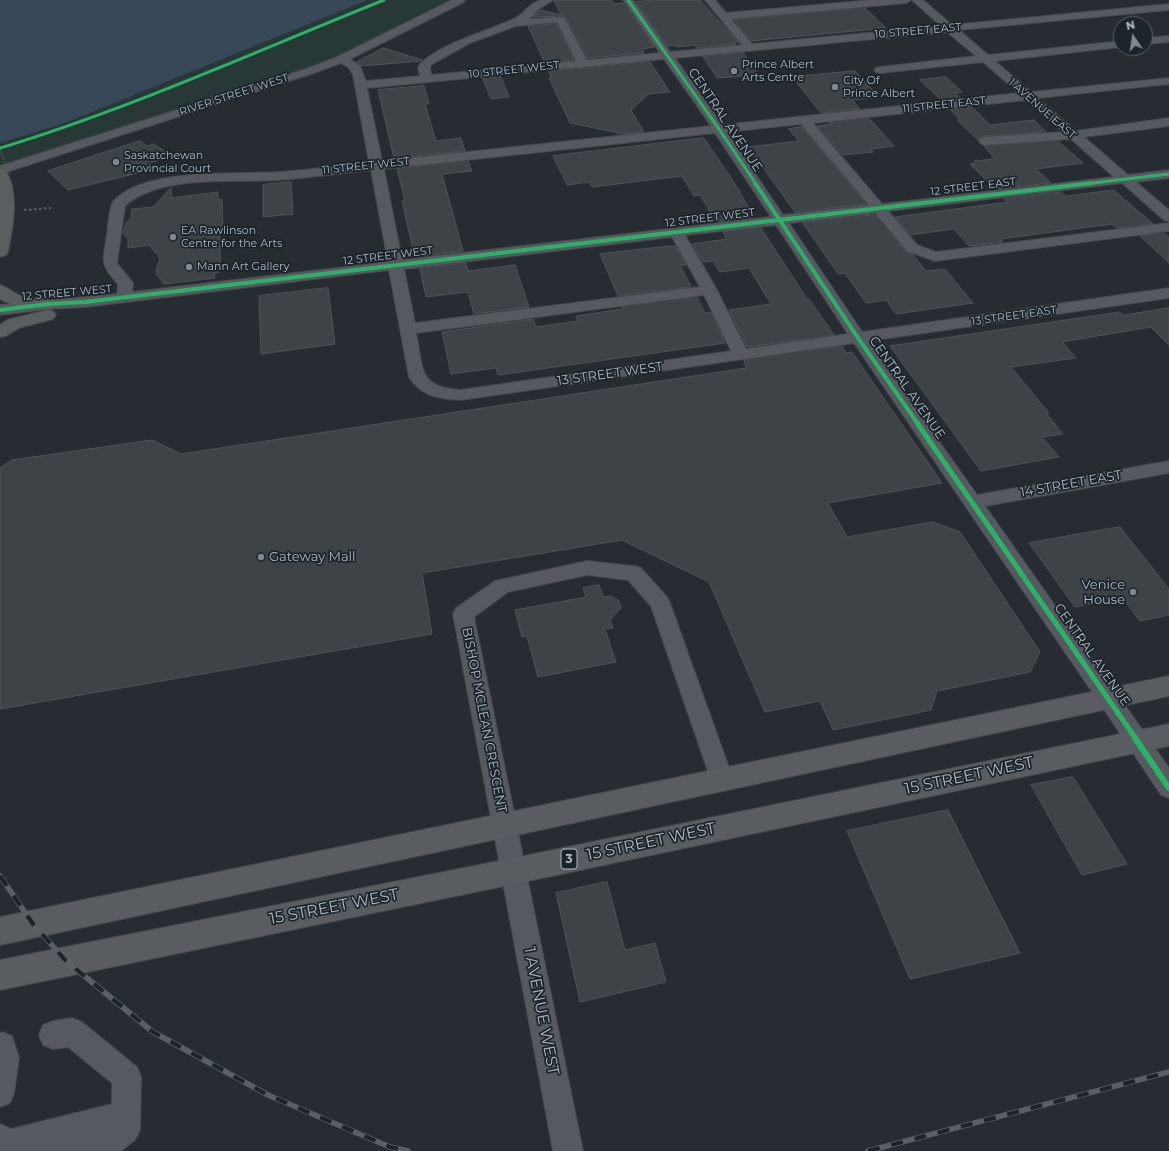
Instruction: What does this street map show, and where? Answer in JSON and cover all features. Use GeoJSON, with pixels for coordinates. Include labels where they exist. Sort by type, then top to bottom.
{"type":"FeatureCollection","features":[{"type":"Feature","properties":{"kind":"highway"},"geometry":{"type":"LineString","coordinates":[[0,252],[8,211],[4,177]]}},
{"type":"Feature","properties":{"kind":"highway"},"geometry":{"type":"LineString","coordinates":[[0,290],[3,294],[17,300],[47,309]]}},
{"type":"Feature","properties":{"kind":"highway"},"geometry":{"type":"LineString","coordinates":[[0,332],[13,324],[47,309]]}},
{"type":"Feature","properties":{"kind":"main road"},"geometry":{"type":"LineString","coordinates":[[0,930],[505,827],[721,779],[1169,686]]}},
{"type":"Feature","properties":{"kind":"main road","name":"3"},"geometry":{"type":"LineString","coordinates":[[1138,742],[1169,735]]}},
{"type":"Feature","properties":{"kind":"main road","name":"15 STREET WEST"},"geometry":{"type":"LineString","coordinates":[[0,975],[514,871],[1138,742]]}},
{"type":"Feature","properties":{"kind":"street","name":"RIVER STREET WEST"},"geometry":{"type":"LineString","coordinates":[[4,177],[341,59],[460,0]]}},
{"type":"Feature","properties":{"kind":"street"},"geometry":{"type":"LineString","coordinates":[[426,78],[424,67],[428,62],[466,41],[524,18],[535,7],[548,0]]}},
{"type":"Feature","properties":{"kind":"street","name":"CENTRAL AVENUE"},"geometry":{"type":"LineString","coordinates":[[628,0],[719,129],[858,338],[1109,699],[1169,788]]}},
{"type":"Feature","properties":{"kind":"street"},"geometry":{"type":"LineString","coordinates":[[710,0],[725,16],[749,47]]}},
{"type":"Feature","properties":{"kind":"street"},"geometry":{"type":"LineString","coordinates":[[725,16],[906,0]]}},
{"type":"Feature","properties":{"kind":"street","name":"1 AVENUE EAST"},"geometry":{"type":"LineString","coordinates":[[917,0],[984,60],[1169,217]]}},
{"type":"Feature","properties":{"kind":"street"},"geometry":{"type":"LineString","coordinates":[[1147,0],[1164,8],[1169,14]]}},
{"type":"Feature","properties":{"kind":"street","name":"10 STREET EAST"},"geometry":{"type":"LineString","coordinates":[[667,55],[1164,8]]}},
{"type":"Feature","properties":{"kind":"street"},"geometry":{"type":"LineString","coordinates":[[513,23],[560,19],[583,63]]}},
{"type":"Feature","properties":{"kind":"street"},"geometry":{"type":"LineString","coordinates":[[1153,40],[1169,38]]}},
{"type":"Feature","properties":{"kind":"street"},"geometry":{"type":"LineString","coordinates":[[880,70],[1113,45]]}},
{"type":"Feature","properties":{"kind":"street","name":"10 STREET WEST"},"geometry":{"type":"LineString","coordinates":[[361,84],[667,55]]}},
{"type":"Feature","properties":{"kind":"street"},"geometry":{"type":"LineString","coordinates":[[341,59],[350,63],[357,69],[361,84],[407,329],[709,290]]}},
{"type":"Feature","properties":{"kind":"street","name":"11 STREET EAST"},"geometry":{"type":"LineString","coordinates":[[719,129],[1169,81]]}},
{"type":"Feature","properties":{"kind":"street"},"geometry":{"type":"LineString","coordinates":[[804,120],[912,248],[935,257],[1169,227]]}},
{"type":"Feature","properties":{"kind":"street"},"geometry":{"type":"LineString","coordinates":[[985,141],[1072,134],[1169,122]]}},
{"type":"Feature","properties":{"kind":"street","name":"11 STREET WEST"},"geometry":{"type":"LineString","coordinates":[[124,297],[126,283],[111,266],[110,259],[118,205],[121,200],[133,193],[159,185],[195,179],[278,176],[719,129]]}},
{"type":"Feature","properties":{"kind":"street","name":"12 STREET EAST"},"geometry":{"type":"LineString","coordinates":[[779,220],[1169,174]]}},
{"type":"Feature","properties":{"kind":"street","name":"12 STREET WEST"},"geometry":{"type":"LineString","coordinates":[[0,320],[85,302],[779,220]]}},
{"type":"Feature","properties":{"kind":"street"},"geometry":{"type":"LineString","coordinates":[[676,232],[709,290],[741,355]]}},
{"type":"Feature","properties":{"kind":"street","name":"13 STREET EAST"},"geometry":{"type":"LineString","coordinates":[[858,338],[1169,293]]}},
{"type":"Feature","properties":{"kind":"street","name":"12 STREET WEST"},"geometry":{"type":"LineString","coordinates":[[0,310],[47,309]]}},
{"type":"Feature","properties":{"kind":"street","name":"13 STREET WEST"},"geometry":{"type":"LineString","coordinates":[[407,329],[417,377],[422,384],[431,391],[461,395],[858,338]]}},
{"type":"Feature","properties":{"kind":"street","name":"14 STREET EAST"},"geometry":{"type":"LineString","coordinates":[[972,502],[1169,467]]}},
{"type":"Feature","properties":{"kind":"street","name":"BISHOP MCLEAN CRESCENT"},"geometry":{"type":"LineString","coordinates":[[505,827],[463,614],[502,586],[587,568],[634,573],[660,603],[721,779]]}},
{"type":"Feature","properties":{"kind":"street","name":"1 AVENUE WEST"},"geometry":{"type":"LineString","coordinates":[[505,827],[568,1151]]}},
{"type":"Feature","properties":{"kind":"street"},"geometry":{"type":"LineString","coordinates":[[0,1139],[10,1144],[38,1138],[71,1149],[114,1139],[125,1130],[127,1076],[72,1032],[53,1035]]}},
{"type":"Feature","properties":{"kind":"street"},"geometry":{"type":"LineString","coordinates":[[0,1093],[5,1058],[2,1046]]}},
{"type":"Feature","properties":{"kind":"path"},"geometry":{"type":"LineString","coordinates":[[0,150],[4,177]]}},
{"type":"Feature","properties":{"kind":"path"},"geometry":{"type":"LineString","coordinates":[[24,210],[51,208]]}},
{"type":"Feature","properties":{"kind":"shaded area"},"geometry":{"type":"Polygon","coordinates":[[[368,0],[463,0],[349,57],[0,168],[0,143],[65,123],[368,0]]]}},
{"type":"Feature","properties":{"kind":"water"},"geometry":{"type":"Polygon","coordinates":[[[0,0],[368,0],[65,123],[0,143],[0,0]]]}},
{"type":"Feature","properties":{"kind":"building"},"geometry":{"type":"Polygon","coordinates":[[[554,0],[611,0],[614,4],[623,3],[654,47],[642,49],[644,53],[588,58],[565,16],[533,17],[541,10],[561,15],[554,0]]]}},
{"type":"Feature","properties":{"kind":"building"},"geometry":{"type":"Polygon","coordinates":[[[656,0],[700,0],[738,42],[734,42],[736,44],[697,48],[695,45],[677,47],[676,45],[667,46],[636,2],[656,0]]]}},
{"type":"Feature","properties":{"kind":"building"},"geometry":{"type":"Polygon","coordinates":[[[865,8],[886,28],[751,41],[734,20],[865,8]]]}},
{"type":"Feature","properties":{"kind":"building"},"geometry":{"type":"Polygon","coordinates":[[[556,24],[574,60],[545,63],[528,26],[556,24]]]}},
{"type":"Feature","properties":{"kind":"building"},"geometry":{"type":"Polygon","coordinates":[[[384,48],[422,61],[361,66],[357,62],[384,48]]]}},
{"type":"Feature","properties":{"kind":"building"},"geometry":{"type":"Polygon","coordinates":[[[743,53],[759,75],[717,78],[703,57],[743,53]]]}},
{"type":"Feature","properties":{"kind":"building"},"geometry":{"type":"Polygon","coordinates":[[[650,62],[670,92],[649,94],[631,110],[644,132],[623,134],[570,123],[549,78],[551,77],[549,72],[650,62]]]}},
{"type":"Feature","properties":{"kind":"building","name":"City Of Prince Albert"},"geometry":{"type":"Polygon","coordinates":[[[855,71],[879,97],[852,100],[860,109],[821,113],[792,77],[855,71]]]}},
{"type":"Feature","properties":{"kind":"building"},"geometry":{"type":"Polygon","coordinates":[[[501,77],[509,97],[491,99],[483,79],[501,77]]]}},
{"type":"Feature","properties":{"kind":"building"},"geometry":{"type":"Polygon","coordinates":[[[946,77],[962,92],[956,93],[961,98],[941,100],[920,80],[946,77]]]}},
{"type":"Feature","properties":{"kind":"building"},"geometry":{"type":"Polygon","coordinates":[[[424,86],[429,104],[425,104],[436,141],[461,138],[465,151],[394,158],[378,90],[424,86]]]}},
{"type":"Feature","properties":{"kind":"building"},"geometry":{"type":"Polygon","coordinates":[[[972,107],[990,125],[1034,120],[1046,132],[985,136],[978,140],[957,120],[959,119],[951,110],[972,107]]]}},
{"type":"Feature","properties":{"kind":"building"},"geometry":{"type":"Polygon","coordinates":[[[869,118],[894,146],[871,149],[873,152],[843,155],[817,126],[831,124],[829,123],[869,118]]]}},
{"type":"Feature","properties":{"kind":"building"},"geometry":{"type":"Polygon","coordinates":[[[802,127],[866,204],[795,212],[748,147],[799,141],[789,129],[802,127]]]}},
{"type":"Feature","properties":{"kind":"building"},"geometry":{"type":"Polygon","coordinates":[[[704,138],[741,193],[754,217],[716,222],[700,195],[694,196],[682,176],[592,187],[589,182],[567,185],[553,156],[704,138]]]}},
{"type":"Feature","properties":{"kind":"building","name":"Saskatchewan Provincial Court"},"geometry":{"type":"Polygon","coordinates":[[[140,141],[147,146],[154,144],[171,156],[137,167],[142,172],[68,190],[48,171],[140,141]]]}},
{"type":"Feature","properties":{"kind":"building"},"geometry":{"type":"Polygon","coordinates":[[[1058,141],[1083,163],[1036,169],[1051,183],[995,189],[970,164],[975,163],[974,161],[995,159],[984,146],[1058,141]]]}},
{"type":"Feature","properties":{"kind":"building"},"geometry":{"type":"Polygon","coordinates":[[[468,161],[472,171],[442,174],[463,251],[417,257],[417,254],[414,254],[402,201],[405,201],[397,169],[468,161]]]}},
{"type":"Feature","properties":{"kind":"building"},"geometry":{"type":"Polygon","coordinates":[[[291,182],[293,214],[263,217],[263,185],[291,182]]]}},
{"type":"Feature","properties":{"kind":"building","name":"EA Rawlinson Centre for the Arts"},"geometry":{"type":"Polygon","coordinates":[[[171,188],[172,198],[218,192],[218,200],[222,199],[223,229],[220,229],[220,272],[214,273],[215,278],[164,284],[157,275],[156,271],[160,258],[149,245],[128,248],[128,239],[123,233],[126,223],[131,218],[132,209],[153,207],[171,188]]]}},
{"type":"Feature","properties":{"kind":"building"},"geometry":{"type":"Polygon","coordinates":[[[1114,190],[1153,224],[1117,228],[1112,224],[1000,239],[1003,242],[969,246],[954,229],[910,235],[895,217],[1008,202],[1004,199],[1061,192],[1066,196],[1114,190]]]}},
{"type":"Feature","properties":{"kind":"building"},"geometry":{"type":"Polygon","coordinates":[[[874,215],[906,252],[913,255],[926,271],[945,269],[973,303],[896,314],[886,300],[866,303],[845,273],[838,274],[803,223],[874,215]]]}},
{"type":"Feature","properties":{"kind":"building"},"geometry":{"type":"Polygon","coordinates":[[[761,228],[807,299],[809,299],[834,335],[747,347],[729,310],[771,304],[749,268],[720,272],[713,261],[703,262],[692,244],[727,239],[723,232],[761,228]]]}},
{"type":"Feature","properties":{"kind":"building"},"geometry":{"type":"Polygon","coordinates":[[[1164,233],[1169,238],[1169,263],[1140,236],[1164,233]]]}},
{"type":"Feature","properties":{"kind":"building"},"geometry":{"type":"Polygon","coordinates":[[[675,246],[686,265],[680,265],[691,287],[618,296],[600,254],[675,246]]]}},
{"type":"Feature","properties":{"kind":"building"},"geometry":{"type":"Polygon","coordinates":[[[466,263],[468,271],[515,265],[529,307],[474,314],[468,292],[426,297],[420,269],[466,263]]]}},
{"type":"Feature","properties":{"kind":"building"},"geometry":{"type":"Polygon","coordinates":[[[328,288],[335,344],[261,354],[259,296],[328,288]]]}},
{"type":"Feature","properties":{"kind":"building"},"geometry":{"type":"Polygon","coordinates":[[[697,297],[705,313],[711,312],[725,343],[498,375],[496,368],[451,374],[442,332],[533,319],[536,327],[578,321],[576,316],[623,309],[622,307],[697,297]]]}},
{"type":"Feature","properties":{"kind":"building"},"geometry":{"type":"Polygon","coordinates":[[[1169,308],[1169,345],[1151,327],[1062,342],[1076,358],[1011,367],[1049,413],[1046,413],[1063,434],[1042,437],[1059,457],[981,471],[890,346],[1120,312],[1123,315],[1169,308]]]}},
{"type":"Feature","properties":{"kind":"building","name":"Gateway Mall"},"geometry":{"type":"Polygon","coordinates":[[[842,346],[846,353],[852,352],[942,483],[828,503],[847,537],[933,522],[960,532],[1040,652],[1030,672],[937,691],[931,710],[833,730],[820,701],[765,712],[709,582],[622,540],[422,573],[432,634],[0,709],[0,468],[12,460],[152,440],[181,454],[746,368],[744,360],[842,346]]]}},
{"type":"Feature","properties":{"kind":"building"},"geometry":{"type":"Polygon","coordinates":[[[1120,527],[1169,589],[1169,615],[1140,621],[1123,598],[1075,607],[1029,543],[1120,527]]]}},
{"type":"Feature","properties":{"kind":"building"},"geometry":{"type":"Polygon","coordinates":[[[599,585],[604,597],[611,596],[619,601],[621,608],[610,620],[613,628],[605,629],[616,662],[538,677],[527,636],[522,637],[515,610],[586,597],[583,588],[599,585]]]}},
{"type":"Feature","properties":{"kind":"building"},"geometry":{"type":"Polygon","coordinates":[[[1073,777],[1127,864],[1082,875],[1031,785],[1073,777]]]}},
{"type":"Feature","properties":{"kind":"building"},"geometry":{"type":"Polygon","coordinates":[[[948,810],[1020,953],[910,979],[847,831],[948,810]]]}},
{"type":"Feature","properties":{"kind":"building"},"geometry":{"type":"Polygon","coordinates":[[[607,882],[625,950],[655,943],[666,982],[580,1002],[556,893],[607,882]]]}},
{"type":"Feature","properties":{"kind":"railway"},"geometry":{"type":"LineString","coordinates":[[0,876],[33,924],[66,961],[153,1032],[268,1095],[390,1147],[408,1151]]}},
{"type":"Feature","properties":{"kind":"railway"},"geometry":{"type":"LineString","coordinates":[[868,1151],[1169,1072]]}},
{"type":"Feature","properties":{"kind":"cycle path"},"geometry":{"type":"LineString","coordinates":[[0,148],[49,133],[146,98],[384,0]]}},
{"type":"Feature","properties":{"kind":"cycle path"},"geometry":{"type":"LineString","coordinates":[[628,0],[719,129],[858,338],[1109,699],[1169,788]]}},
{"type":"Feature","properties":{"kind":"cycle path"},"geometry":{"type":"LineString","coordinates":[[0,310],[48,304],[85,302],[1169,174]]}},
{"type":"Feature","properties":{"kind":"place","name":"Prince Albert Arts Centre"},"geometry":{"type":"Point","coordinates":[734,71]}},
{"type":"Feature","properties":{"kind":"place","name":"City Of Prince Albert"},"geometry":{"type":"Point","coordinates":[835,87]}},
{"type":"Feature","properties":{"kind":"place","name":"Saskatchewan Provincial Court"},"geometry":{"type":"Point","coordinates":[116,162]}},
{"type":"Feature","properties":{"kind":"place","name":"EA Rawlinson Centre for the Arts"},"geometry":{"type":"Point","coordinates":[173,237]}},
{"type":"Feature","properties":{"kind":"place","name":"Mann Art Gallery"},"geometry":{"type":"Point","coordinates":[189,267]}},
{"type":"Feature","properties":{"kind":"place","name":"Gateway Mall"},"geometry":{"type":"Point","coordinates":[261,557]}},
{"type":"Feature","properties":{"kind":"place","name":"Venice House"},"geometry":{"type":"Point","coordinates":[1133,592]}}]}
